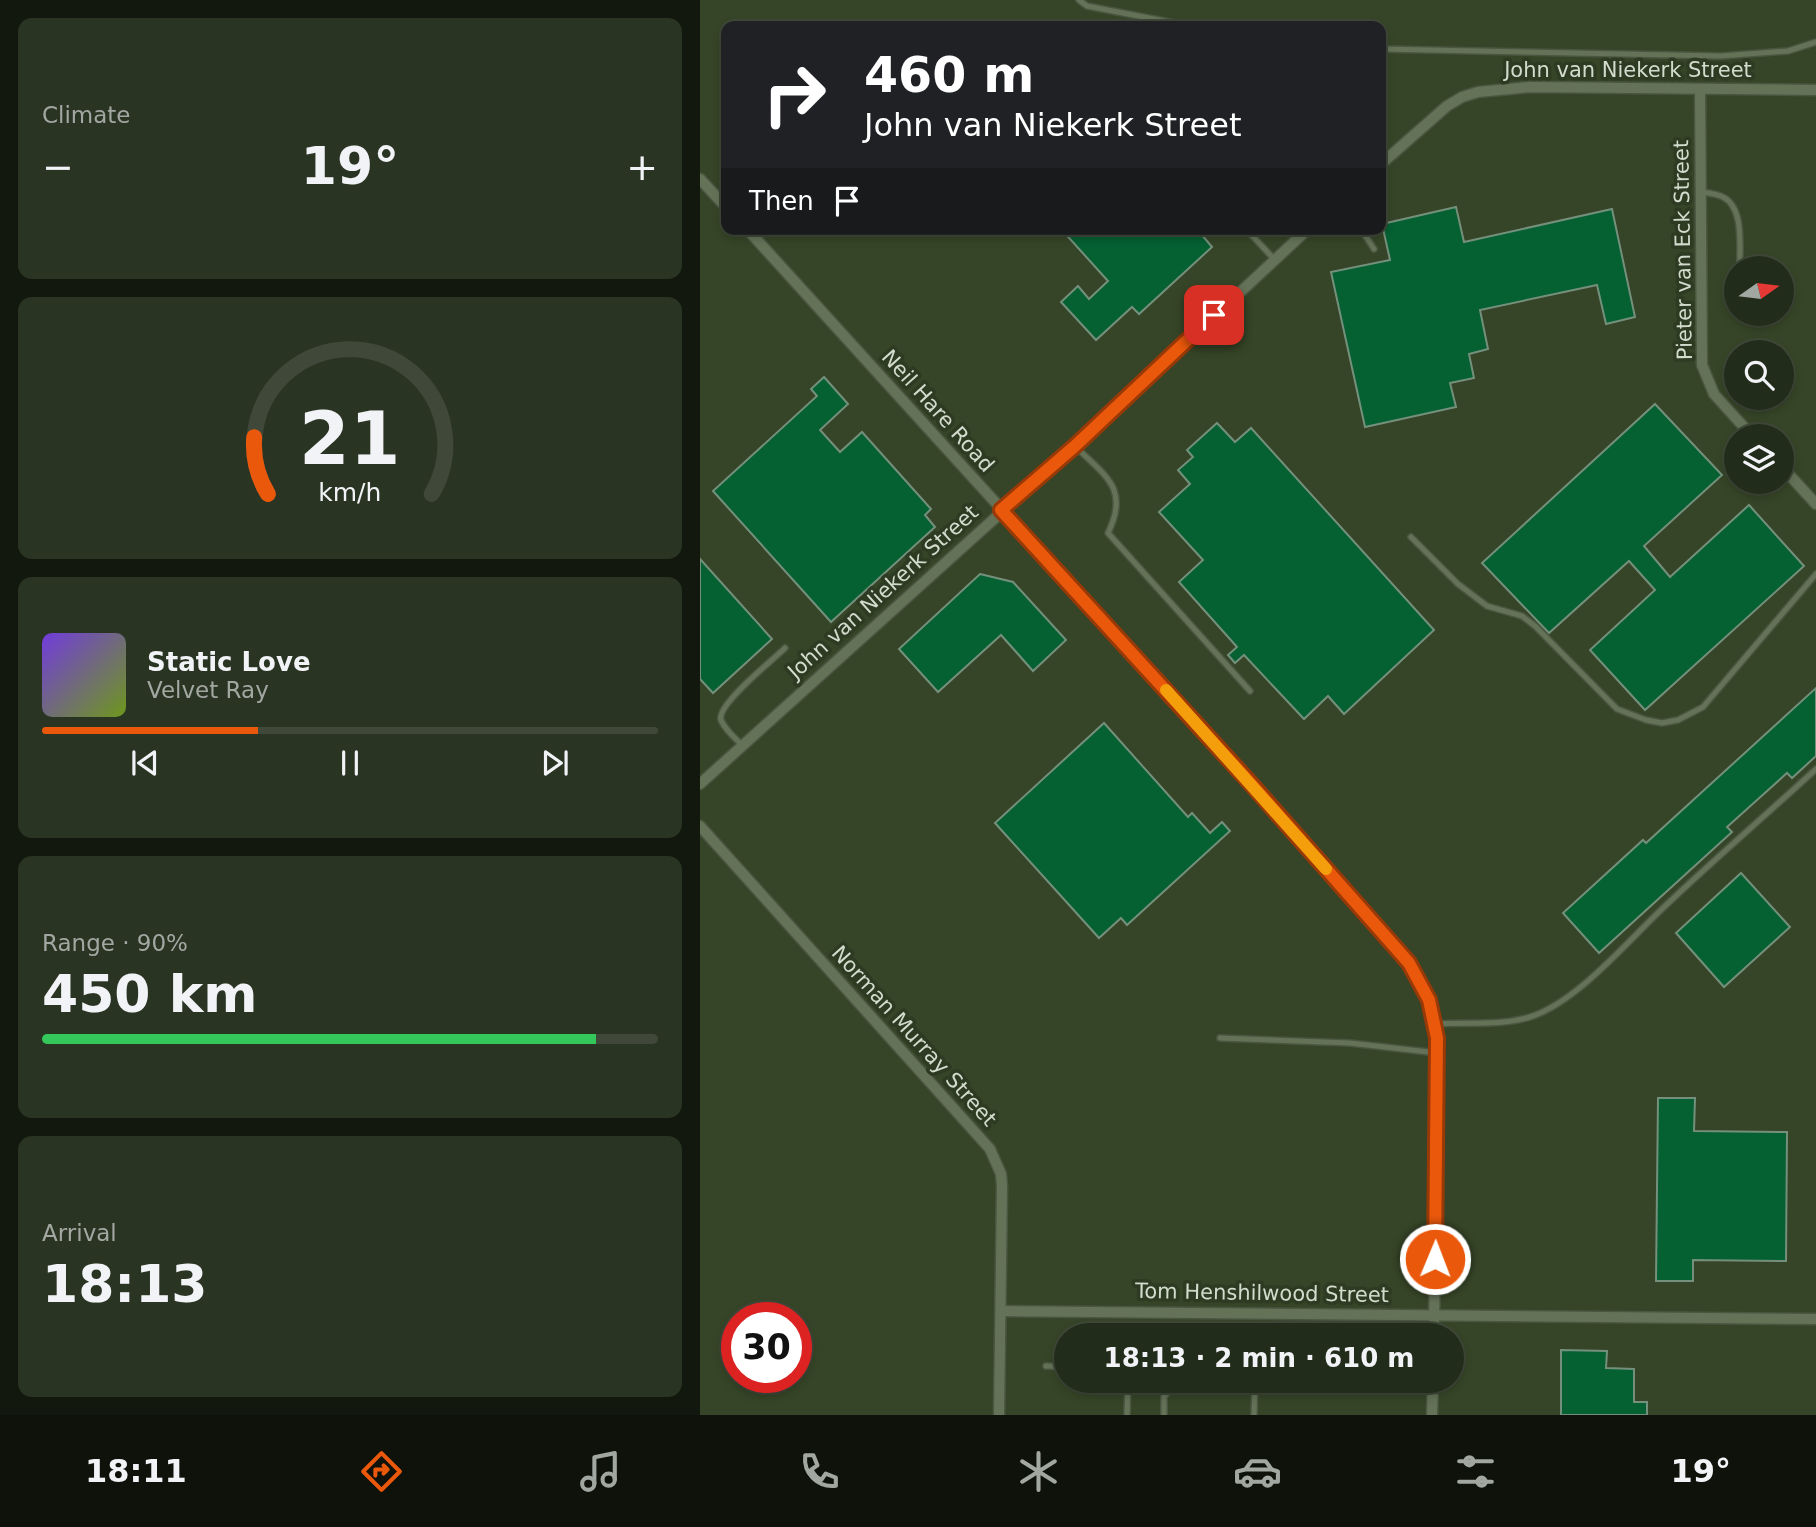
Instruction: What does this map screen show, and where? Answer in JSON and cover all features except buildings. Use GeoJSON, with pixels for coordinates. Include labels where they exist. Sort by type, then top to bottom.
{"type":"FeatureCollection","features":[{"type":"Feature","properties":{"kind":"street","name":"John van Niekerk Street"},"geometry":{"type":"LineString","coordinates":[[1386,160],[1447,106],[1478,92],[1530,87],[1816,90]]}},
{"type":"Feature","properties":{"kind":"street","name":"Pieter van Eck Street"},"geometry":{"type":"LineString","coordinates":[[1700,89],[1702,365],[1714,394],[1741,424]]}},
{"type":"Feature","properties":{"kind":"street"},"geometry":{"type":"LineString","coordinates":[[700,179],[721,202]]}},
{"type":"Feature","properties":{"kind":"street","name":"Neil Hare Road"},"geometry":{"type":"LineString","coordinates":[[752,235],[1253,786],[1409,963],[1429,1000],[1435,1024],[1434,1323]]}},
{"type":"Feature","properties":{"kind":"street","name":"John van Niekerk Street"},"geometry":{"type":"LineString","coordinates":[[702,778],[742,746],[1075,446],[1301,235]]}},
{"type":"Feature","properties":{"kind":"street"},"geometry":{"type":"LineString","coordinates":[[1794,480],[1816,504]]}},
{"type":"Feature","properties":{"kind":"street","name":"Norman Murray Street"},"geometry":{"type":"LineString","coordinates":[[700,826],[990,1150],[999,1167],[1002,1186],[999,1415]]}},
{"type":"Feature","properties":{"kind":"street","name":"Tom Henshilwood Street"},"geometry":{"type":"LineString","coordinates":[[1001,1311],[1816,1319]]}},
{"type":"Feature","properties":{"kind":"street"},"geometry":{"type":"LineString","coordinates":[[1432,1415],[1433,1393]]}},
{"type":"Feature","properties":{"kind":"lane"},"geometry":{"type":"LineString","coordinates":[[1079,0],[1087,6],[1164,21]]}},
{"type":"Feature","properties":{"kind":"lane"},"geometry":{"type":"LineString","coordinates":[[1386,49],[1721,55],[1788,51],[1816,42]]}},
{"type":"Feature","properties":{"kind":"lane"},"geometry":{"type":"LineString","coordinates":[[1701,192],[1721,195],[1733,207],[1738,220],[1740,256]]}},
{"type":"Feature","properties":{"kind":"lane"},"geometry":{"type":"LineString","coordinates":[[1252,235],[1274,259]]}},
{"type":"Feature","properties":{"kind":"lane"},"geometry":{"type":"LineString","coordinates":[[1365,235],[1374,249]]}},
{"type":"Feature","properties":{"kind":"lane"},"geometry":{"type":"LineString","coordinates":[[1075,446],[1113,485],[1118,497],[1116,516],[1108,533],[1250,691]]}},
{"type":"Feature","properties":{"kind":"lane"},"geometry":{"type":"LineString","coordinates":[[1411,537],[1458,584],[1487,606],[1522,616],[1535,626],[1617,709],[1662,723],[1678,720],[1703,707],[1816,574]]}},
{"type":"Feature","properties":{"kind":"lane"},"geometry":{"type":"LineString","coordinates":[[742,746],[725,726],[721,712],[728,701],[785,648]]}},
{"type":"Feature","properties":{"kind":"lane"},"geometry":{"type":"LineString","coordinates":[[1435,1024],[1506,1021],[1530,1017],[1566,997],[1606,965],[1661,910],[1816,769]]}},
{"type":"Feature","properties":{"kind":"lane"},"geometry":{"type":"LineString","coordinates":[[1220,1038],[1350,1043],[1437,1053]]}},
{"type":"Feature","properties":{"kind":"lane"},"geometry":{"type":"LineString","coordinates":[[1046,1366],[1054,1366]]}},
{"type":"Feature","properties":{"kind":"lane"},"geometry":{"type":"LineString","coordinates":[[1127,1415],[1128,1393]]}},
{"type":"Feature","properties":{"kind":"lane"},"geometry":{"type":"LineString","coordinates":[[1164,1415],[1164,1397],[1167,1393]]}},
{"type":"Feature","properties":{"kind":"lane"},"geometry":{"type":"LineString","coordinates":[[1254,1415],[1255,1393]]}},
{"type":"Feature","properties":{"kind":"shaded area"},"geometry":{"type":"Polygon","coordinates":[[[700,0],[1816,0],[1816,1415],[700,1415],[700,0]]]}},
{"type":"Feature","properties":{"kind":"slow traffic"},"geometry":{"type":"LineString","coordinates":[[1166,690],[1326,869]]}},
{"type":"Feature","properties":{"kind":"route"},"geometry":{"type":"LineString","coordinates":[[1214,315],[1075,446],[1001,510],[1253,786],[1409,963],[1420,981],[1429,1000],[1437,1038],[1435,1259]]}}]}
